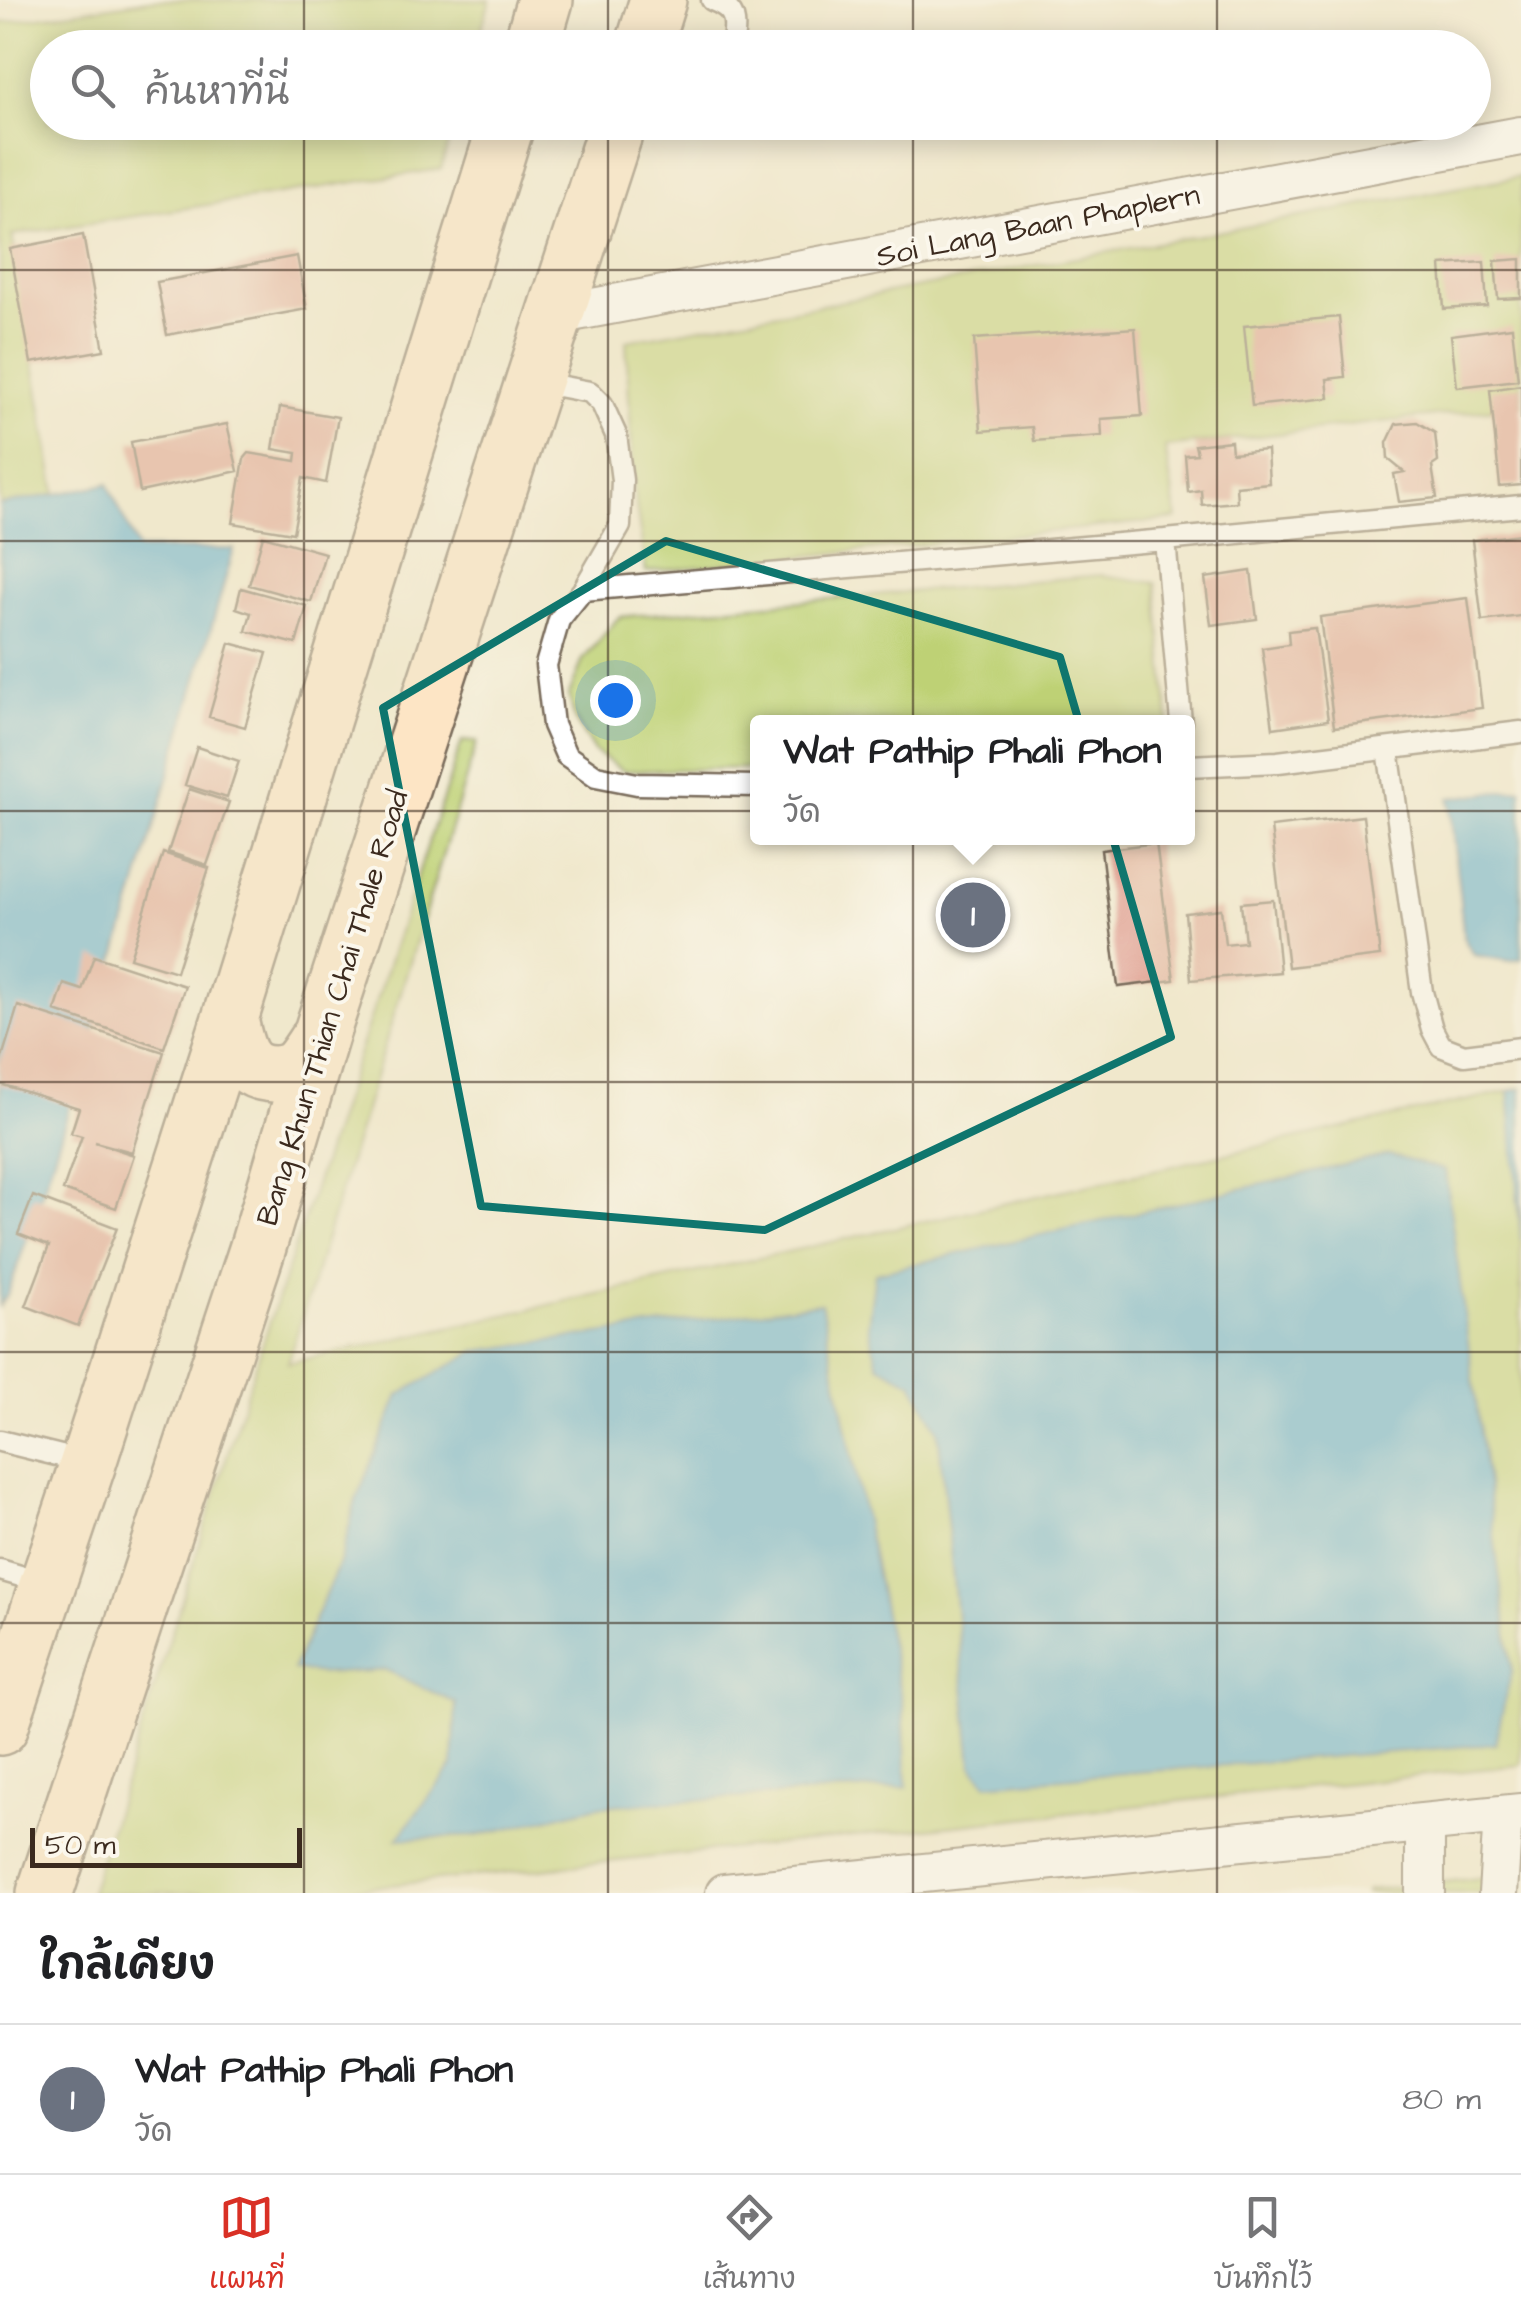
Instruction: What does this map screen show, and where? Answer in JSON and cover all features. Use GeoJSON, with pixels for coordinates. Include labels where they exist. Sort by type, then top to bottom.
{"type":"FeatureCollection","features":[{"type":"Feature","properties":{"kind":"main road"},"geometry":{"type":"LineString","coordinates":[[536,30],[545,0]]}},
{"type":"Feature","properties":{"kind":"main road"},"geometry":{"type":"LineString","coordinates":[[649,30],[658,0]]}},
{"type":"Feature","properties":{"kind":"main road"},"geometry":{"type":"LineString","coordinates":[[0,1727],[23,1577],[88,1463],[502,140]]}},
{"type":"Feature","properties":{"kind":"main road","name":"Bang Khun Thian Chai Thale Road"},"geometry":{"type":"LineString","coordinates":[[45,1893],[251,1268],[321,1036],[612,140]]}},
{"type":"Feature","properties":{"kind":"main road"},"geometry":{"type":"LineString","coordinates":[[230,1019],[237,1051],[248,1068],[264,1073],[280,1074],[296,1068],[321,1036]]}},
{"type":"Feature","properties":{"kind":"street","name":"Soi Lang Baan Phaplern"},"geometry":{"type":"LineString","coordinates":[[555,315],[1521,136]]}},
{"type":"Feature","properties":{"kind":"street"},"geometry":{"type":"LineString","coordinates":[[725,1893],[1512,1814],[1498,1893]]}},
{"type":"Feature","properties":{"kind":"street"},"geometry":{"type":"LineString","coordinates":[[1426,1823],[1426,1893]]}},
{"type":"Feature","properties":{"kind":"lane"},"geometry":{"type":"LineString","coordinates":[[712,0],[730,8],[736,20],[735,30]]}},
{"type":"Feature","properties":{"kind":"lane"},"geometry":{"type":"LineString","coordinates":[[535,382],[590,392],[602,404],[616,435],[622,480],[620,526],[583,590],[559,620],[546,665],[553,725],[566,755],[596,776],[637,784],[750,786]]}},
{"type":"Feature","properties":{"kind":"lane"},"geometry":{"type":"LineString","coordinates":[[583,590],[1521,506]]}},
{"type":"Feature","properties":{"kind":"lane"},"geometry":{"type":"LineString","coordinates":[[1165,540],[1180,715]]}},
{"type":"Feature","properties":{"kind":"lane"},"geometry":{"type":"LineString","coordinates":[[1195,766],[1278,762],[1521,732]]}},
{"type":"Feature","properties":{"kind":"lane"},"geometry":{"type":"LineString","coordinates":[[1388,748],[1422,992],[1432,1030],[1441,1046],[1464,1055],[1521,1048]]}},
{"type":"Feature","properties":{"kind":"lane"},"geometry":{"type":"LineString","coordinates":[[0,1441],[88,1463]]}},
{"type":"Feature","properties":{"kind":"highlighted area"},"geometry":{"type":"Polygon","coordinates":[[[666,541],[1060,657],[1171,1037],[765,1230],[481,1206],[383,708],[666,541]]]}},
{"type":"Feature","properties":{"kind":"green space"},"geometry":{"type":"Polygon","coordinates":[[[151,0],[490,0],[481,30],[30,30],[30,140],[449,140],[441,169],[12,235],[56,494],[0,505],[0,23],[151,0]]]}},
{"type":"Feature","properties":{"kind":"green space"},"geometry":{"type":"Polygon","coordinates":[[[1521,176],[1521,406],[1165,447],[1177,519],[646,572],[634,492],[626,341],[1521,176]]]}},
{"type":"Feature","properties":{"kind":"green space"},"geometry":{"type":"Polygon","coordinates":[[[1102,575],[1156,583],[1168,715],[750,715],[750,768],[623,771],[594,751],[575,720],[569,695],[583,660],[619,617],[1102,575]]]}},
{"type":"Feature","properties":{"kind":"green space"},"geometry":{"type":"Polygon","coordinates":[[[462,741],[477,742],[288,1363],[1509,1091],[1521,1240],[1521,1765],[315,1893],[90,1893],[252,1376],[462,741]],[[821,1303],[356,1500],[341,1559],[293,1668],[319,1674],[386,1670],[456,1703],[453,1766],[399,1839],[476,1836],[597,1806],[907,1787],[903,1707],[821,1303]],[[913,1383],[938,1430],[972,1764],[1495,1744],[913,1383]]]}},
{"type":"Feature","properties":{"kind":"green space"},"geometry":{"type":"Polygon","coordinates":[[[1521,1874],[1521,1893],[1366,1893],[1367,1890],[1521,1874]]]}},
{"type":"Feature","properties":{"kind":"water"},"geometry":{"type":"Polygon","coordinates":[[[108,484],[138,549],[234,549],[98,1017],[8,1294],[0,1306],[0,505],[108,484]]]}},
{"type":"Feature","properties":{"kind":"water"},"geometry":{"type":"Polygon","coordinates":[[[1521,789],[1521,959],[1474,955],[1464,939],[1449,798],[1521,789]]]}},
{"type":"Feature","properties":{"kind":"water"},"geometry":{"type":"Polygon","coordinates":[[[1521,1088],[1521,1240],[1509,1091],[1521,1088]]]}},
{"type":"Feature","properties":{"kind":"water"},"geometry":{"type":"Polygon","coordinates":[[[1388,1155],[1445,1170],[1512,1670],[1495,1744],[987,1784],[972,1765],[938,1430],[913,1383],[878,1365],[868,1325],[875,1273],[1388,1155]]]}},
{"type":"Feature","properties":{"kind":"water"},"geometry":{"type":"Polygon","coordinates":[[[821,1303],[903,1707],[907,1787],[598,1806],[476,1836],[397,1839],[453,1766],[456,1703],[386,1670],[319,1674],[293,1669],[341,1559],[356,1500],[399,1395],[475,1351],[821,1303]]]}},
{"type":"Feature","properties":{"kind":"building"},"geometry":{"type":"Polygon","coordinates":[[[83,235],[104,350],[31,363],[10,249],[83,235]]]}},
{"type":"Feature","properties":{"kind":"building"},"geometry":{"type":"Polygon","coordinates":[[[297,256],[307,309],[167,335],[157,282],[297,256]]]}},
{"type":"Feature","properties":{"kind":"building"},"geometry":{"type":"Polygon","coordinates":[[[1521,259],[1521,298],[1498,299],[1495,261],[1521,259]]]}},
{"type":"Feature","properties":{"kind":"building"},"geometry":{"type":"Polygon","coordinates":[[[1484,262],[1487,306],[1444,309],[1441,265],[1484,262]]]}},
{"type":"Feature","properties":{"kind":"building"},"geometry":{"type":"Polygon","coordinates":[[[1339,317],[1345,377],[1327,379],[1329,398],[1252,406],[1244,326],[1339,317]]]}},
{"type":"Feature","properties":{"kind":"building"},"geometry":{"type":"Polygon","coordinates":[[[1512,327],[1518,380],[1457,387],[1451,335],[1512,327]]]}},
{"type":"Feature","properties":{"kind":"building"},"geometry":{"type":"Polygon","coordinates":[[[1135,328],[1142,416],[1101,419],[1102,436],[1034,441],[1032,427],[981,431],[974,339],[1135,328]]]}},
{"type":"Feature","properties":{"kind":"building"},"geometry":{"type":"Polygon","coordinates":[[[1521,385],[1521,485],[1500,487],[1490,390],[1521,385]]]}},
{"type":"Feature","properties":{"kind":"building"},"geometry":{"type":"Polygon","coordinates":[[[280,407],[338,417],[326,483],[303,478],[293,533],[233,523],[244,459],[249,453],[296,461],[297,453],[273,449],[280,407]]]}},
{"type":"Feature","properties":{"kind":"building"},"geometry":{"type":"Polygon","coordinates":[[[1417,422],[1435,433],[1438,462],[1432,466],[1437,498],[1399,502],[1394,474],[1404,472],[1388,459],[1387,443],[1396,424],[1417,422]]]}},
{"type":"Feature","properties":{"kind":"building"},"geometry":{"type":"Polygon","coordinates":[[[227,424],[238,471],[140,492],[131,442],[227,424]]]}},
{"type":"Feature","properties":{"kind":"building"},"geometry":{"type":"Polygon","coordinates":[[[1231,441],[1232,453],[1267,450],[1269,483],[1236,486],[1237,502],[1202,505],[1201,490],[1188,492],[1185,455],[1197,454],[1195,445],[1231,441]]]}},
{"type":"Feature","properties":{"kind":"building"},"geometry":{"type":"Polygon","coordinates":[[[1521,534],[1521,616],[1482,621],[1472,540],[1521,534]]]}},
{"type":"Feature","properties":{"kind":"building"},"geometry":{"type":"Polygon","coordinates":[[[263,536],[325,553],[311,602],[249,585],[263,536]]]}},
{"type":"Feature","properties":{"kind":"building"},"geometry":{"type":"Polygon","coordinates":[[[1251,571],[1257,619],[1211,625],[1205,578],[1251,571]]]}},
{"type":"Feature","properties":{"kind":"building"},"geometry":{"type":"Polygon","coordinates":[[[241,588],[307,606],[296,644],[246,631],[251,613],[236,608],[241,588]]]}},
{"type":"Feature","properties":{"kind":"building"},"geometry":{"type":"Polygon","coordinates":[[[1468,598],[1482,708],[1334,727],[1320,617],[1468,598]]]}},
{"type":"Feature","properties":{"kind":"building"},"geometry":{"type":"Polygon","coordinates":[[[1315,628],[1328,720],[1273,728],[1262,648],[1289,644],[1288,631],[1315,628]]]}},
{"type":"Feature","properties":{"kind":"building"},"geometry":{"type":"Polygon","coordinates":[[[230,643],[267,653],[245,727],[209,717],[230,643]]]}},
{"type":"Feature","properties":{"kind":"building"},"geometry":{"type":"Polygon","coordinates":[[[197,747],[239,761],[227,798],[185,785],[197,747]]]}},
{"type":"Feature","properties":{"kind":"building"},"geometry":{"type":"Polygon","coordinates":[[[189,789],[229,802],[207,865],[168,852],[189,789]]]}},
{"type":"Feature","properties":{"kind":"building"},"geometry":{"type":"Polygon","coordinates":[[[1363,816],[1380,956],[1288,967],[1271,827],[1363,816]]]}},
{"type":"Feature","properties":{"kind":"building"},"geometry":{"type":"Polygon","coordinates":[[[1156,845],[1174,980],[1118,987],[1101,850],[1156,845]]]}},
{"type":"Feature","properties":{"kind":"building"},"geometry":{"type":"Polygon","coordinates":[[[163,853],[209,868],[176,972],[130,958],[163,853]]]}},
{"type":"Feature","properties":{"kind":"building"},"geometry":{"type":"Polygon","coordinates":[[[1273,900],[1280,972],[1191,980],[1185,913],[1221,909],[1225,944],[1245,942],[1241,903],[1273,900]]]}},
{"type":"Feature","properties":{"kind":"building"},"geometry":{"type":"Polygon","coordinates":[[[94,956],[185,986],[164,1048],[55,1011],[64,984],[82,990],[94,956]]]}},
{"type":"Feature","properties":{"kind":"building"},"geometry":{"type":"Polygon","coordinates":[[[18,1006],[164,1052],[132,1152],[95,1142],[134,1155],[116,1208],[63,1190],[82,1136],[71,1133],[79,1108],[0,1084],[0,1064],[18,1006]]]}},
{"type":"Feature","properties":{"kind":"building"},"geometry":{"type":"Polygon","coordinates":[[[33,1196],[117,1228],[78,1326],[26,1306],[49,1246],[18,1234],[33,1196]]]}},
{"type":"Feature","properties":{"kind":"place","name":"Wat Pathip Phali Phon"},"geometry":{"type":"Point","coordinates":[973,915]}}]}
